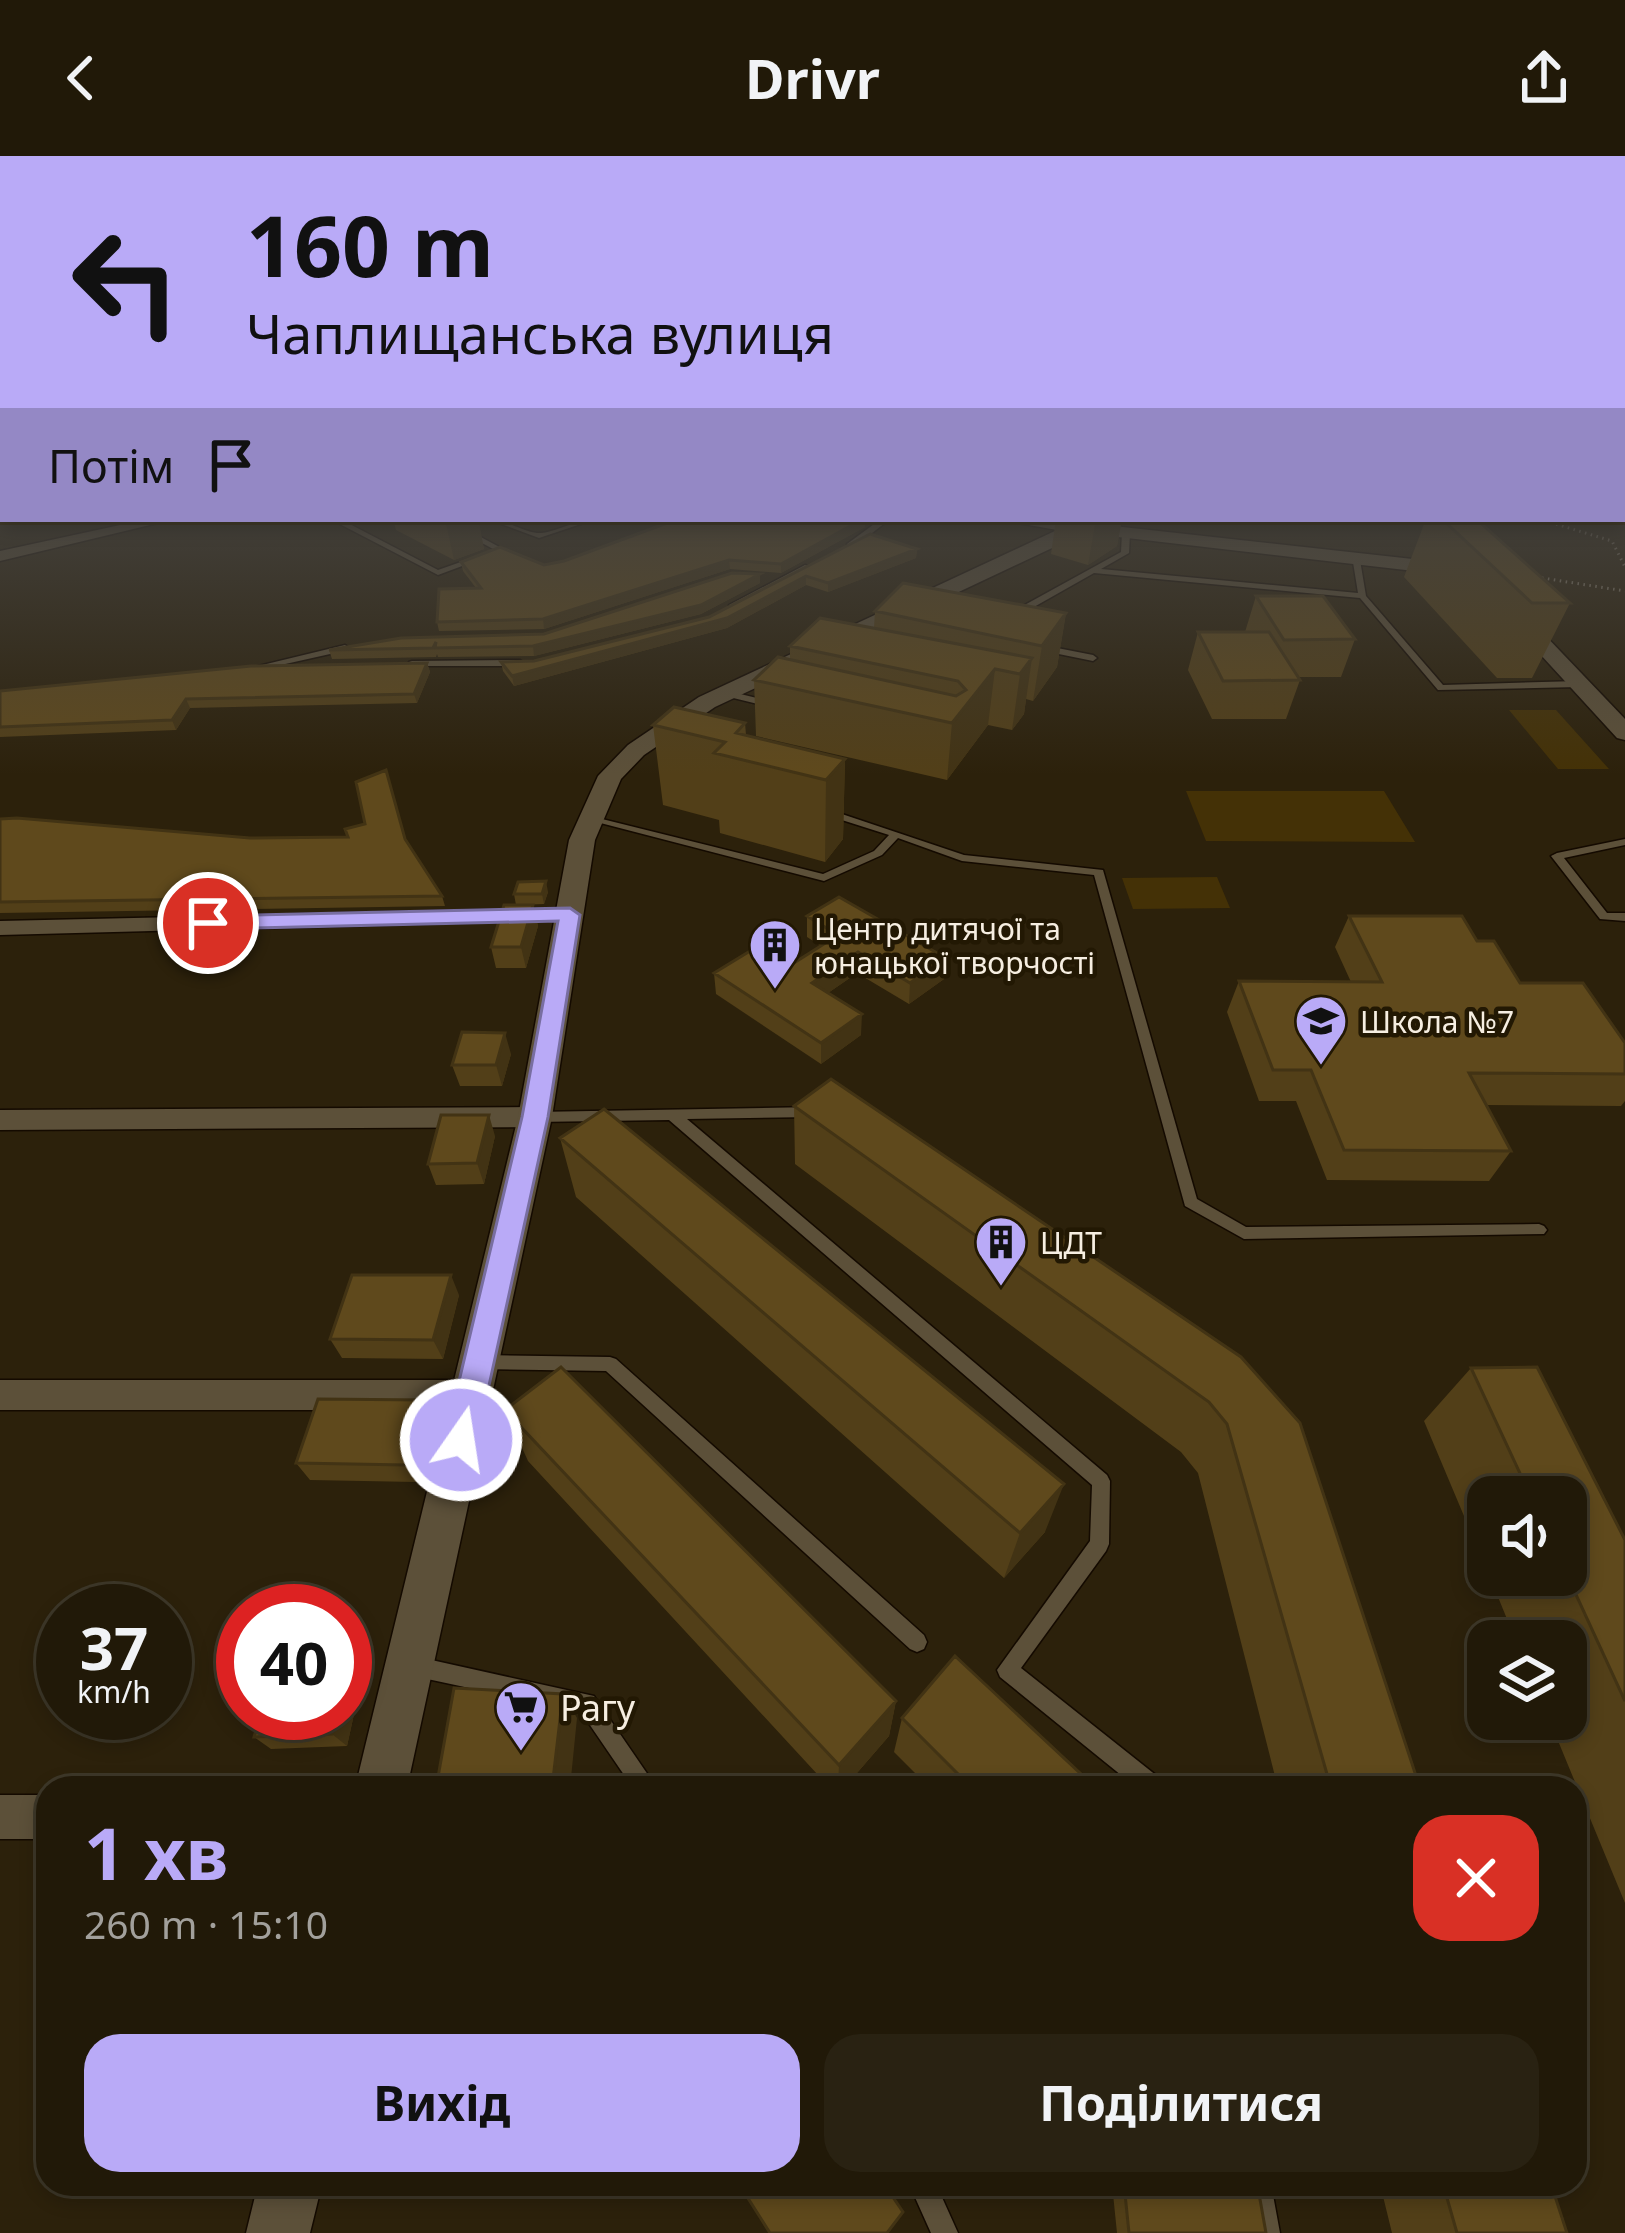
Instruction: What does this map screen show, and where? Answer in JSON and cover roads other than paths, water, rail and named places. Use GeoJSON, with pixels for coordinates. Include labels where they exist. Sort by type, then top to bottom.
{"type":"FeatureCollection","features":[{"type":"Feature","properties":{"kind":"street"},"geometry":{"type":"LineString","coordinates":[[384,1776],[535,1117],[590,819],[610,776],[724,693],[811,659],[974,581]]}},
{"type":"Feature","properties":{"kind":"street"},"geometry":{"type":"LineString","coordinates":[[1499,598],[1625,734]]}},
{"type":"Feature","properties":{"kind":"street"},"geometry":{"type":"LineString","coordinates":[[0,928],[570,915]]}},
{"type":"Feature","properties":{"kind":"street"},"geometry":{"type":"LineString","coordinates":[[0,1120],[535,1117]]}},
{"type":"Feature","properties":{"kind":"street"},"geometry":{"type":"LineString","coordinates":[[0,1394],[475,1378]]}},
{"type":"Feature","properties":{"kind":"street"},"geometry":{"type":"LineString","coordinates":[[0,1817],[36,1816]]}},
{"type":"Feature","properties":{"kind":"street"},"geometry":{"type":"LineString","coordinates":[[278,2233],[287,2196]]}},
{"type":"Feature","properties":{"kind":"lane"},"geometry":{"type":"LineString","coordinates":[[725,610],[778,581]]}},
{"type":"Feature","properties":{"kind":"lane"},"geometry":{"type":"LineString","coordinates":[[996,625],[1078,581]]}},
{"type":"Feature","properties":{"kind":"lane"},"geometry":{"type":"LineString","coordinates":[[1194,581],[1362,596]]}},
{"type":"Feature","properties":{"kind":"lane"},"geometry":{"type":"LineString","coordinates":[[1360,581],[1362,596],[1441,688],[1579,684]]}},
{"type":"Feature","properties":{"kind":"lane"},"geometry":{"type":"LineString","coordinates":[[231,671],[365,645]]}},
{"type":"Feature","properties":{"kind":"lane"},"geometry":{"type":"LineString","coordinates":[[1023,645],[1093,658]]}},
{"type":"Feature","properties":{"kind":"lane"},"geometry":{"type":"LineString","coordinates":[[392,665],[535,662]]}},
{"type":"Feature","properties":{"kind":"lane"},"geometry":{"type":"LineString","coordinates":[[254,668],[321,666]]}},
{"type":"Feature","properties":{"kind":"lane"},"geometry":{"type":"LineString","coordinates":[[724,693],[792,709]]}},
{"type":"Feature","properties":{"kind":"lane"},"geometry":{"type":"LineString","coordinates":[[809,806],[962,858],[1099,872],[1190,1202],[1244,1233],[1539,1230]]}},
{"type":"Feature","properties":{"kind":"lane"},"geometry":{"type":"LineString","coordinates":[[590,819],[824,878],[878,853],[896,834]]}},
{"type":"Feature","properties":{"kind":"lane"},"geometry":{"type":"LineString","coordinates":[[1625,842],[1557,856],[1604,916],[1625,917]]}},
{"type":"Feature","properties":{"kind":"lane"},"geometry":{"type":"LineString","coordinates":[[535,1117],[829,1112]]}},
{"type":"Feature","properties":{"kind":"lane"},"geometry":{"type":"LineString","coordinates":[[673,1115],[1101,1481],[1099,1544],[1007,1670],[1139,1776]]}},
{"type":"Feature","properties":{"kind":"lane"},"geometry":{"type":"LineString","coordinates":[[475,1378],[610,1364],[917,1642]]}},
{"type":"Feature","properties":{"kind":"lane"},"geometry":{"type":"LineString","coordinates":[[409,1665],[587,1703],[638,1776]]}},
{"type":"Feature","properties":{"kind":"lane"},"geometry":{"type":"LineString","coordinates":[[928,2196],[945,2233]]}},
{"type":"Feature","properties":{"kind":"lane"},"geometry":{"type":"LineString","coordinates":[[1260,2196],[1268,2233]]}},
{"type":"Feature","properties":{"kind":"place","name":"Центр дитячої та юнацької творчості"},"geometry":{"type":"Point","coordinates":[775,991]}},
{"type":"Feature","properties":{"kind":"place","name":"Школа №7"},"geometry":{"type":"Point","coordinates":[1321,1067]}},
{"type":"Feature","properties":{"kind":"place","name":"ЦДТ"},"geometry":{"type":"Point","coordinates":[1001,1288]}},
{"type":"Feature","properties":{"kind":"place","name":"Рагу"},"geometry":{"type":"Point","coordinates":[521,1753]}}]}
